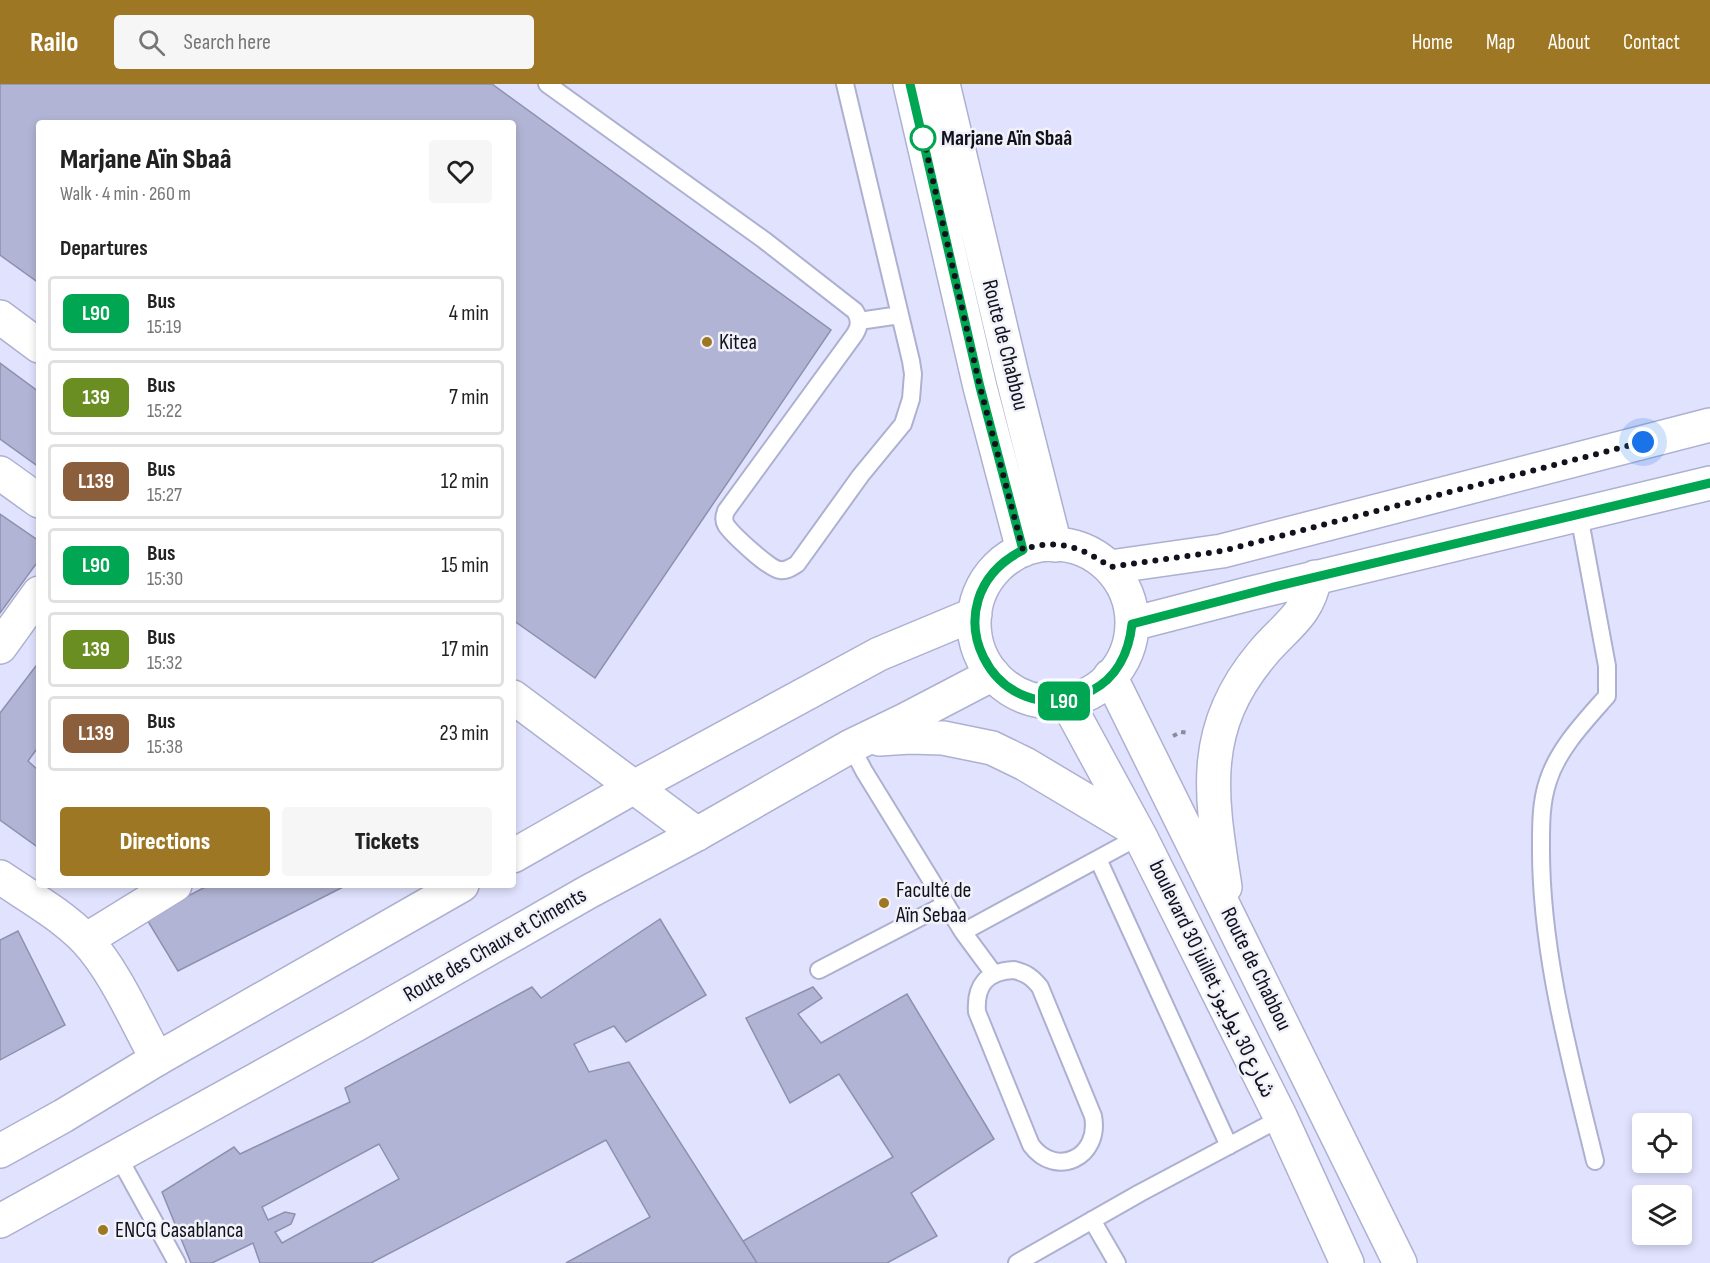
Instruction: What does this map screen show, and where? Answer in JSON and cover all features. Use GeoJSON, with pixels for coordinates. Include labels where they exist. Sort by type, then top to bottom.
{"type":"FeatureCollection","features":[{"type":"Feature","properties":{"kind":"street","name":"Route de Chabbou"},"geometry":{"type":"LineString","coordinates":[[910,84],[980,387],[1023,550]]}},
{"type":"Feature","properties":{"kind":"street","name":"Route de Chabbou"},"geometry":{"type":"LineString","coordinates":[[943,84],[1055,545]]}},
{"type":"Feature","properties":{"kind":"street"},"geometry":{"type":"LineString","coordinates":[[0,317],[36,344]]}},
{"type":"Feature","properties":{"kind":"street"},"geometry":{"type":"LineString","coordinates":[[1110,567],[1222,551],[1710,425]]}},
{"type":"Feature","properties":{"kind":"street"},"geometry":{"type":"LineString","coordinates":[[0,472],[36,499]]}},
{"type":"Feature","properties":{"kind":"street"},"geometry":{"type":"LineString","coordinates":[[1132,624],[1316,577],[1710,483]]}},
{"type":"Feature","properties":{"kind":"street"},"geometry":{"type":"LineString","coordinates":[[1044,544],[1055,545],[1080,549],[1110,567],[1129,599],[1132,624],[1125,654],[1110,676],[1095,689],[1066,700],[1048,702],[1018,693],[993,674],[978,646],[975,614],[978,597],[986,581],[997,567],[1023,550],[1044,544]]}},
{"type":"Feature","properties":{"kind":"street"},"geometry":{"type":"LineString","coordinates":[[1230,919],[1213,802],[1212,779],[1220,734],[1242,682],[1264,651],[1302,613],[1313,590],[1316,577]]}},
{"type":"Feature","properties":{"kind":"street"},"geometry":{"type":"LineString","coordinates":[[0,646],[36,597]]}},
{"type":"Feature","properties":{"kind":"street"},"geometry":{"type":"LineString","coordinates":[[516,854],[634,787],[879,654],[975,614]]}},
{"type":"Feature","properties":{"kind":"street","name":"Route des Chaux et Ciments"},"geometry":{"type":"LineString","coordinates":[[0,1221],[357,1024],[578,897],[697,834],[856,743],[993,674]]}},
{"type":"Feature","properties":{"kind":"street","name":"Route de Chabbou"},"geometry":{"type":"LineString","coordinates":[[1110,676],[1400,1263]]}},
{"type":"Feature","properties":{"kind":"street"},"geometry":{"type":"LineString","coordinates":[[516,699],[697,834]]}},
{"type":"Feature","properties":{"kind":"street","name":"boulevard 30 juillet شارع 30 يوليوز"},"geometry":{"type":"LineString","coordinates":[[1066,700],[1139,834],[1281,1118],[1347,1263]]}},
{"type":"Feature","properties":{"kind":"street"},"geometry":{"type":"LineString","coordinates":[[856,743],[925,737],[962,741],[992,748],[1025,764],[1139,834]]}},
{"type":"Feature","properties":{"kind":"street"},"geometry":{"type":"LineString","coordinates":[[0,877],[69,925],[86,940],[114,981],[157,1059]]}},
{"type":"Feature","properties":{"kind":"street"},"geometry":{"type":"LineString","coordinates":[[86,940],[170,888]]}},
{"type":"Feature","properties":{"kind":"street"},"geometry":{"type":"LineString","coordinates":[[0,1151],[457,888]]}},
{"type":"Feature","properties":{"kind":"lane"},"geometry":{"type":"LineString","coordinates":[[547,84],[764,240],[855,311],[859,321],[855,334],[726,511],[724,521],[730,529],[775,569],[782,571],[797,564],[861,475],[903,424],[910,399],[913,374],[845,84]]}},
{"type":"Feature","properties":{"kind":"lane"},"geometry":{"type":"LineString","coordinates":[[859,321],[900,315]]}},
{"type":"Feature","properties":{"kind":"lane"},"geometry":{"type":"LineString","coordinates":[[1579,515],[1607,666],[1607,696],[1561,754],[1548,780],[1542,806],[1540,885],[1561,1020],[1595,1161]]}},
{"type":"Feature","properties":{"kind":"lane"},"geometry":{"type":"LineString","coordinates":[[856,743],[864,771],[963,932],[994,974]]}},
{"type":"Feature","properties":{"kind":"lane"},"geometry":{"type":"LineString","coordinates":[[963,932],[1098,859],[1139,834]]}},
{"type":"Feature","properties":{"kind":"lane"},"geometry":{"type":"LineString","coordinates":[[1098,859],[1229,1146]]}},
{"type":"Feature","properties":{"kind":"lane"},"geometry":{"type":"LineString","coordinates":[[819,970],[946,904]]}},
{"type":"Feature","properties":{"kind":"lane"},"geometry":{"type":"LineString","coordinates":[[1014,970],[1024,973],[1040,987],[1093,1116],[1095,1126],[1090,1146],[1075,1159],[1055,1162],[1037,1153],[1031,1145],[977,1012],[976,1001],[979,990],[994,974],[1014,970]]}},
{"type":"Feature","properties":{"kind":"lane"},"geometry":{"type":"LineString","coordinates":[[1017,1263],[1281,1118]]}},
{"type":"Feature","properties":{"kind":"lane"},"geometry":{"type":"LineString","coordinates":[[118,1156],[177,1263]]}},
{"type":"Feature","properties":{"kind":"lane"},"geometry":{"type":"LineString","coordinates":[[1092,1220],[1117,1263]]}},
{"type":"Feature","properties":{"kind":"building"},"geometry":{"type":"Polygon","coordinates":[[[0,84],[492,84],[831,330],[595,678],[516,622],[516,120],[36,120],[36,281],[0,255],[0,84]]]}},
{"type":"Feature","properties":{"kind":"building"},"geometry":{"type":"Polygon","coordinates":[[[0,363],[36,390],[36,465],[0,439],[0,363]]]}},
{"type":"Feature","properties":{"kind":"building"},"geometry":{"type":"Polygon","coordinates":[[[0,514],[36,539],[36,564],[0,613],[0,514]]]}},
{"type":"Feature","properties":{"kind":"building"},"geometry":{"type":"Polygon","coordinates":[[[36,666],[36,750],[28,761],[36,768],[36,846],[0,820],[0,713],[36,666]]]}},
{"type":"Feature","properties":{"kind":"building"},"geometry":{"type":"Polygon","coordinates":[[[203,888],[341,888],[178,971],[146,918],[203,888]]]}},
{"type":"Feature","properties":{"kind":"building"},"geometry":{"type":"Polygon","coordinates":[[[660,919],[706,995],[626,1042],[614,1026],[574,1044],[589,1072],[629,1062],[757,1263],[566,1263],[650,1217],[606,1140],[371,1263],[260,1263],[253,1243],[212,1263],[191,1263],[162,1192],[234,1147],[240,1154],[350,1102],[345,1088],[532,987],[541,998],[660,919]],[[379,1144],[262,1207],[268,1220],[285,1212],[295,1214],[291,1224],[275,1232],[282,1243],[399,1179],[379,1144]]]}},
{"type":"Feature","properties":{"kind":"building"},"geometry":{"type":"Polygon","coordinates":[[[18,931],[65,1025],[0,1060],[0,940],[18,931]]]}},
{"type":"Feature","properties":{"kind":"building"},"geometry":{"type":"Polygon","coordinates":[[[813,987],[822,998],[798,1014],[821,1043],[907,994],[994,1139],[911,1193],[937,1236],[887,1263],[757,1263],[743,1241],[893,1157],[839,1074],[790,1103],[746,1018],[813,987]]]}},
{"type":"Feature","properties":{"kind":"bus line","name":"L90"},"geometry":{"type":"LineString","coordinates":[[910,84],[980,387],[1023,550],[997,567],[986,581],[978,597],[975,630],[978,646],[993,674],[1018,693],[1048,702],[1081,696],[1095,689],[1118,668],[1130,640],[1132,624],[1270,588],[1710,483]]}},
{"type":"Feature","properties":{"kind":"place","name":"Marjane Aïn Sbaâ"},"geometry":{"type":"Point","coordinates":[923,138]}},
{"type":"Feature","properties":{"kind":"place","name":"Kitea"},"geometry":{"type":"Point","coordinates":[707,342]}},
{"type":"Feature","properties":{"kind":"place","name":"Faculté de Aïn Sebaa"},"geometry":{"type":"Point","coordinates":[884,903]}},
{"type":"Feature","properties":{"kind":"place","name":"ENCG Casablanca"},"geometry":{"type":"Point","coordinates":[103,1230]}},
{"type":"Feature","properties":{"kind":"route"},"geometry":{"type":"LineString","coordinates":[[923,138],[921,128],[980,387],[1023,550],[1044,544],[1062,545],[1080,549],[1110,567],[1222,551],[1643,442]]}}]}
